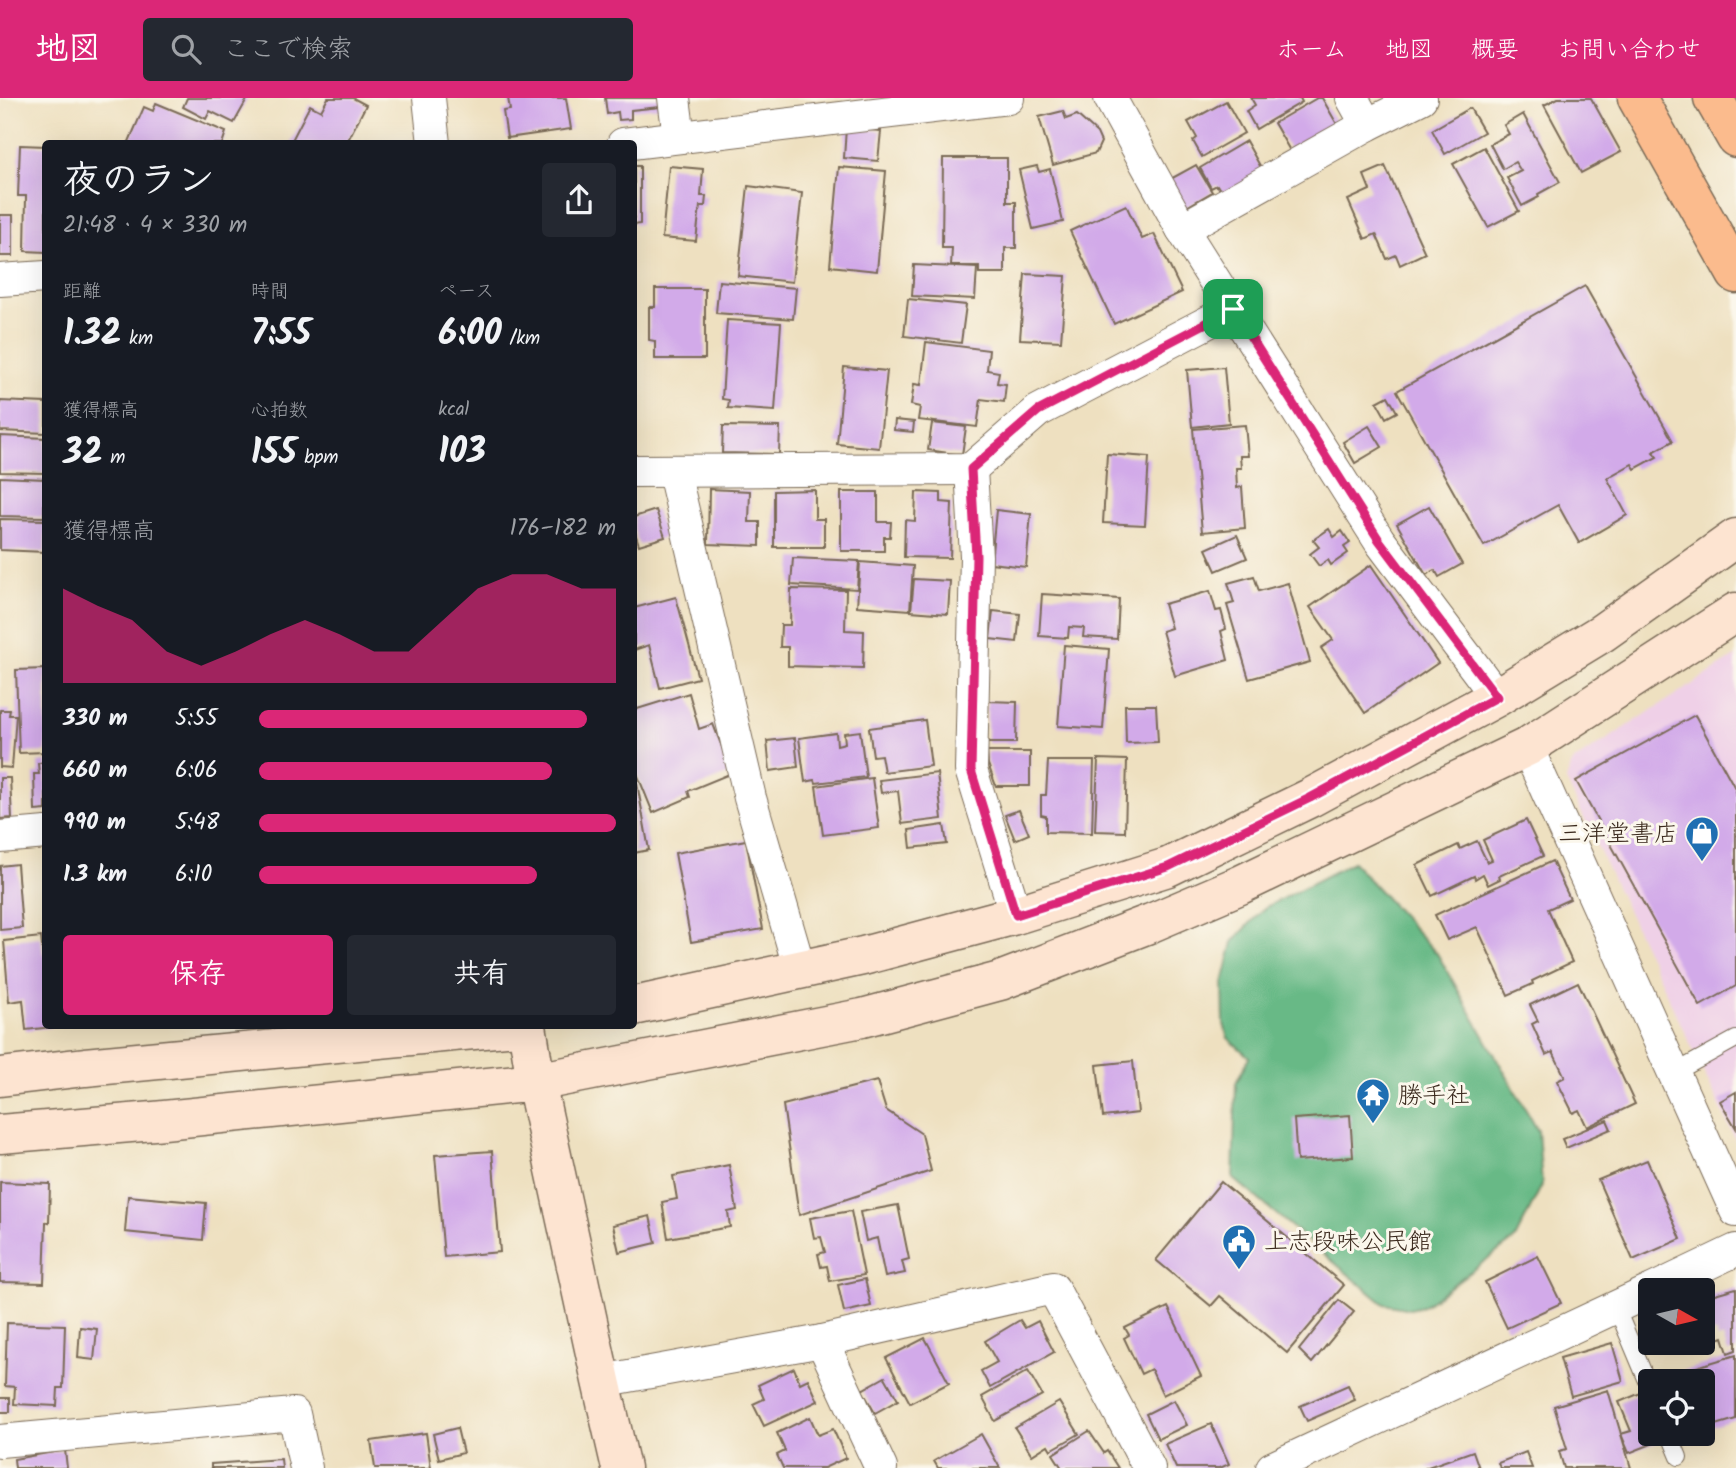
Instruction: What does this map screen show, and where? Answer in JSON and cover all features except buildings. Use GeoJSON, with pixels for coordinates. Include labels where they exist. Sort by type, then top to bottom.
{"type":"FeatureCollection","features":[{"type":"Feature","properties":{"kind":"main road"},"geometry":{"type":"LineString","coordinates":[[1637,98],[1736,274]]}},
{"type":"Feature","properties":{"kind":"main road"},"geometry":{"type":"LineString","coordinates":[[1713,98],[1736,138]]}},
{"type":"Feature","properties":{"kind":"street"},"geometry":{"type":"LineString","coordinates":[[429,98],[434,140]]}},
{"type":"Feature","properties":{"kind":"street"},"geometry":{"type":"LineString","coordinates":[[674,98],[679,137]]}},
{"type":"Feature","properties":{"kind":"street"},"geometry":{"type":"LineString","coordinates":[[637,142],[1008,98]]}},
{"type":"Feature","properties":{"kind":"street"},"geometry":{"type":"LineString","coordinates":[[1110,98],[1182,229],[1379,540],[1497,697]]}},
{"type":"Feature","properties":{"kind":"street"},"geometry":{"type":"LineString","coordinates":[[1182,229],[1359,111],[1421,98]]}},
{"type":"Feature","properties":{"kind":"street"},"geometry":{"type":"LineString","coordinates":[[0,280],[42,277]]}},
{"type":"Feature","properties":{"kind":"street"},"geometry":{"type":"LineString","coordinates":[[637,471],[971,469],[1038,411],[1233,309]]}},
{"type":"Feature","properties":{"kind":"street"},"geometry":{"type":"LineString","coordinates":[[971,469],[976,556],[971,770],[1016,915]]}},
{"type":"Feature","properties":{"kind":"street"},"geometry":{"type":"LineString","coordinates":[[674,472],[750,798],[800,970]]}},
{"type":"Feature","properties":{"kind":"street"},"geometry":{"type":"LineString","coordinates":[[637,1005],[863,956],[1016,915],[1168,867],[1310,798],[1497,697],[1602,633],[1736,538]]}},
{"type":"Feature","properties":{"kind":"street"},"geometry":{"type":"LineString","coordinates":[[0,1134],[536,1082],[862,1018],[1000,981],[1152,923],[1240,885],[1528,747],[1736,611]]}},
{"type":"Feature","properties":{"kind":"street"},"geometry":{"type":"LineString","coordinates":[[1528,747],[1736,1211]]}},
{"type":"Feature","properties":{"kind":"street"},"geometry":{"type":"LineString","coordinates":[[0,837],[42,834]]}},
{"type":"Feature","properties":{"kind":"street"},"geometry":{"type":"LineString","coordinates":[[0,1077],[485,1029]]}},
{"type":"Feature","properties":{"kind":"street"},"geometry":{"type":"LineString","coordinates":[[527,1029],[536,1082],[621,1468]]}},
{"type":"Feature","properties":{"kind":"street"},"geometry":{"type":"LineString","coordinates":[[1676,1278],[1736,1250]]}},
{"type":"Feature","properties":{"kind":"street"},"geometry":{"type":"LineString","coordinates":[[601,1381],[822,1341],[1053,1288],[1149,1468]]}},
{"type":"Feature","properties":{"kind":"street"},"geometry":{"type":"LineString","coordinates":[[1272,1468],[1638,1296]]}},
{"type":"Feature","properties":{"kind":"street"},"geometry":{"type":"LineString","coordinates":[[822,1341],[881,1468]]}},
{"type":"Feature","properties":{"kind":"street"},"geometry":{"type":"LineString","coordinates":[[0,1441],[294,1415],[306,1468]]}},
{"type":"Feature","properties":{"kind":"lane"},"geometry":{"type":"LineString","coordinates":[[1674,1073],[1736,1039]]}},
{"type":"Feature","properties":{"kind":"lane"},"geometry":{"type":"LineString","coordinates":[[1616,1307],[1642,1369]]}},
{"type":"Feature","properties":{"kind":"lane"},"geometry":{"type":"LineString","coordinates":[[1674,1446],[1679,1457]]}},
{"type":"Feature","properties":{"kind":"shaded area"},"geometry":{"type":"Polygon","coordinates":[[[1736,656],[1736,1141],[1566,780],[1572,762],[1736,656]]]}},
{"type":"Feature","properties":{"kind":"green space"},"geometry":{"type":"Polygon","coordinates":[[[1353,862],[1438,955],[1538,1131],[1542,1185],[1515,1239],[1423,1306],[1410,1309],[1384,1304],[1233,1178],[1236,1083],[1249,1057],[1228,1038],[1224,1024],[1223,983],[1233,942],[1264,908],[1353,862]]]}},
{"type":"Feature","properties":{"kind":"place","name":"三洋堂書店"},"geometry":{"type":"Point","coordinates":[1702,863]}},
{"type":"Feature","properties":{"kind":"place","name":"勝手社"},"geometry":{"type":"Point","coordinates":[1373,1125]}},
{"type":"Feature","properties":{"kind":"place","name":"上志段味公民館"},"geometry":{"type":"Point","coordinates":[1239,1271]}},
{"type":"Feature","properties":{"kind":"route"},"geometry":{"type":"LineString","coordinates":[[1233,309],[1379,540],[1497,697],[1310,798],[1168,867],[1016,915],[971,770],[976,556],[971,469],[1038,411],[1233,309]]}}]}
